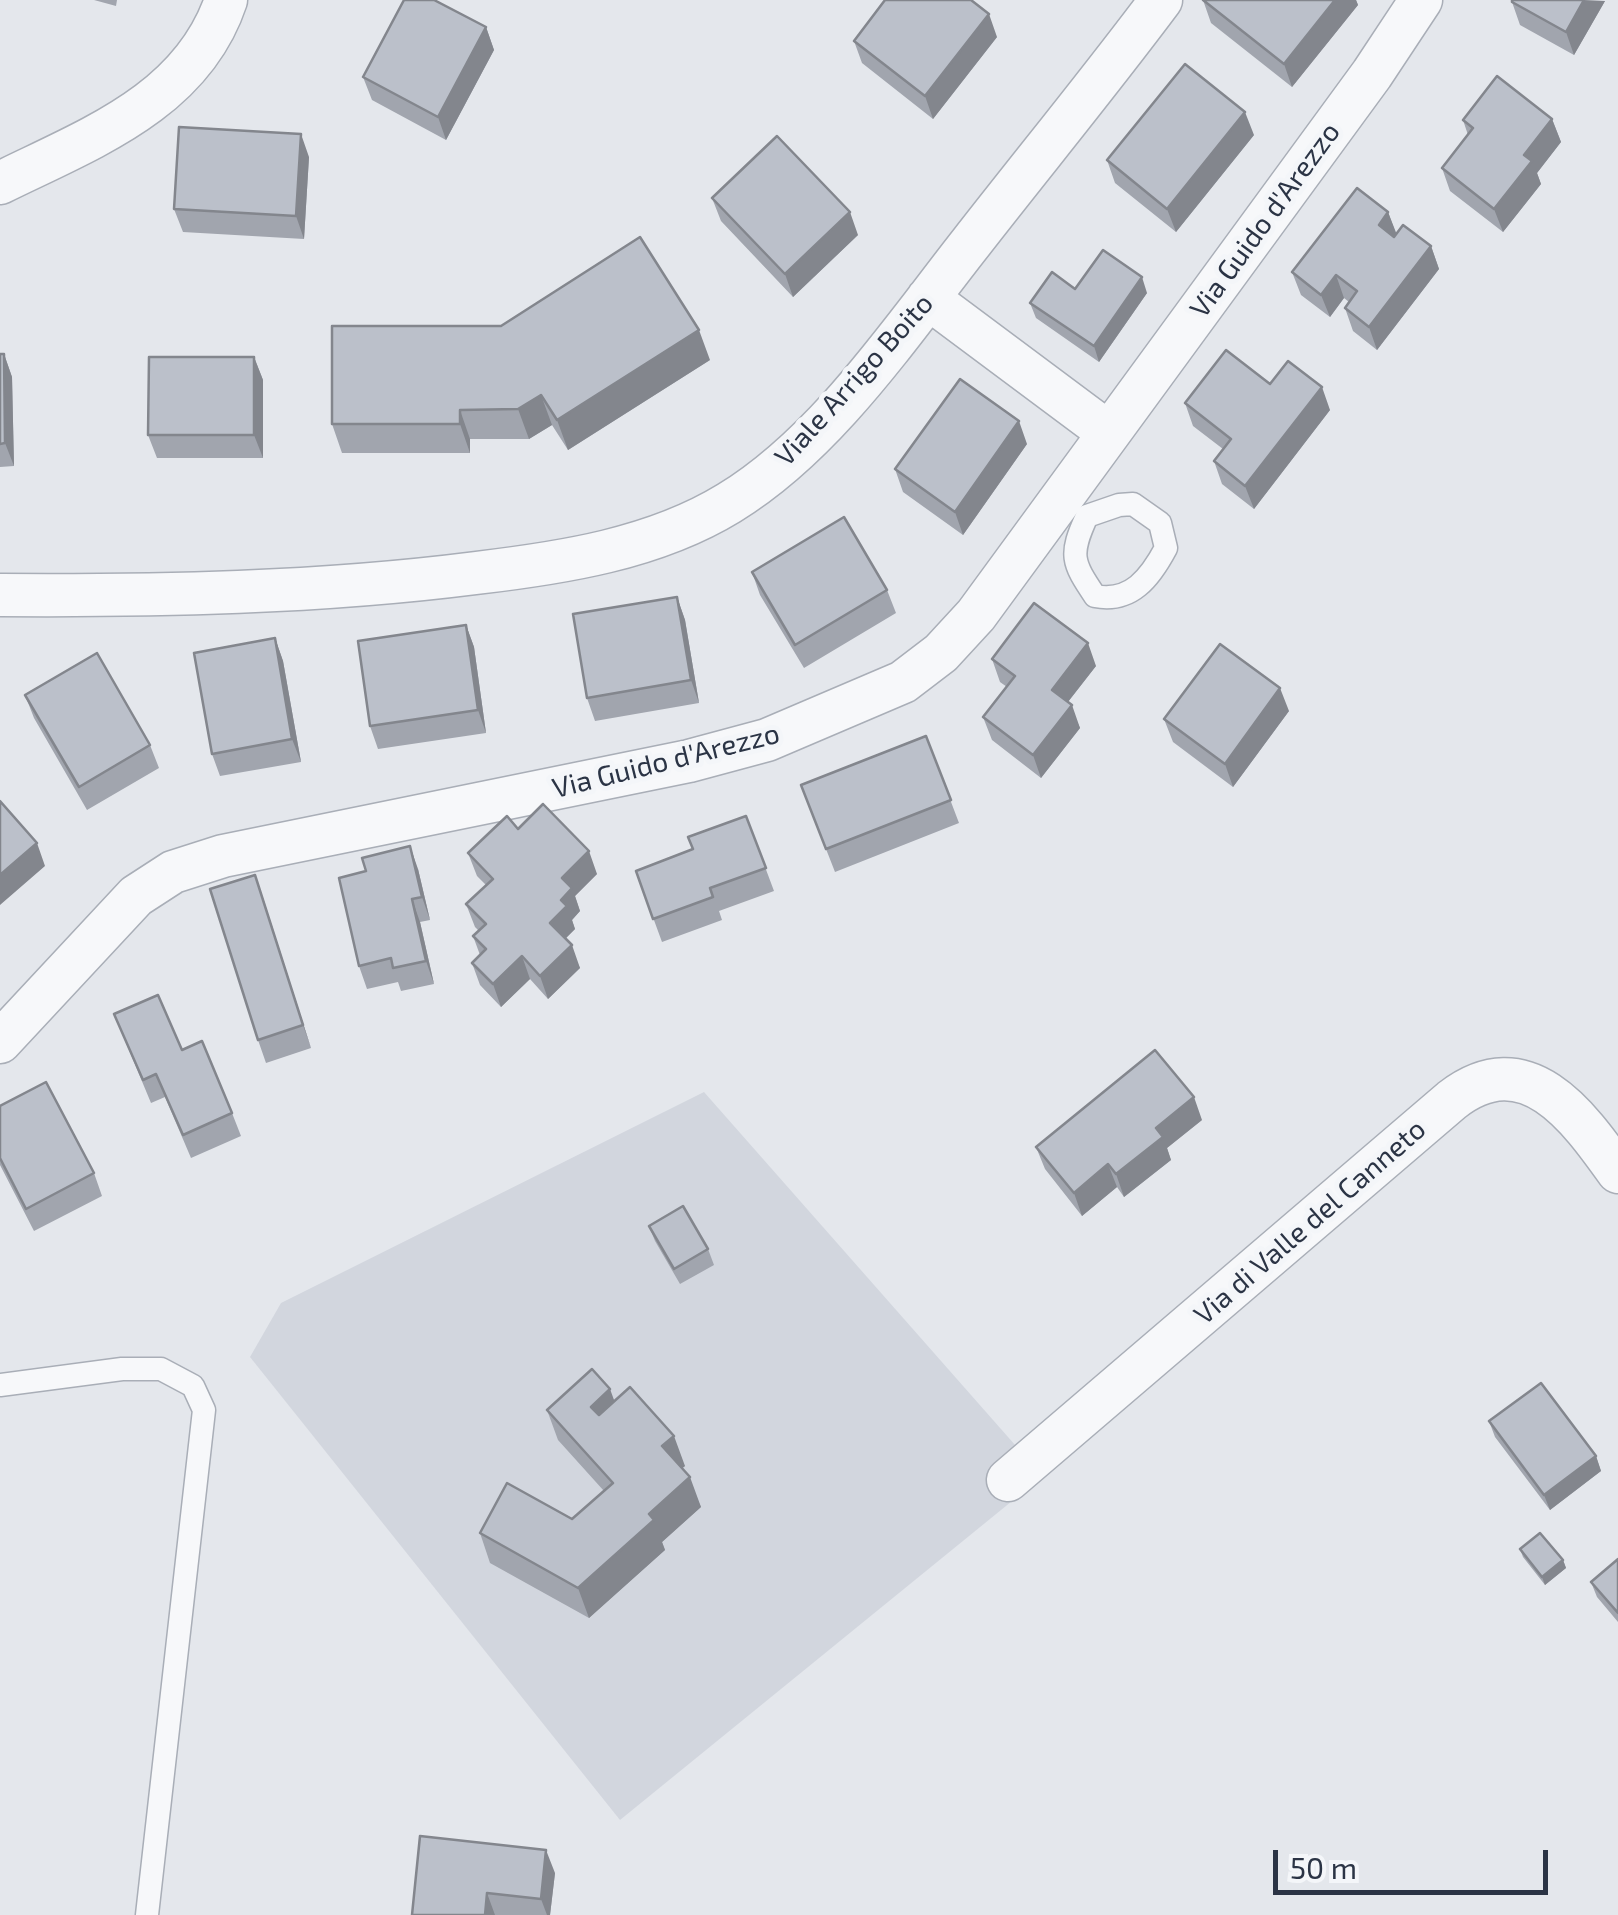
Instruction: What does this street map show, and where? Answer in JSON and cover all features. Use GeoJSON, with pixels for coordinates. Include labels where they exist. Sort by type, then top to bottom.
{"type":"FeatureCollection","features":[{"type":"Feature","properties":{"kind":"street"},"geometry":{"type":"LineString","coordinates":[[0,183],[114,126],[161,94],[202,50],[226,0]]}},
{"type":"Feature","properties":{"kind":"street","name":"Viale Arrigo Boito"},"geometry":{"type":"LineString","coordinates":[[0,595],[272,590],[441,578],[564,560],[669,532],[726,505],[784,462],[854,389],[1161,0]]}},
{"type":"Feature","properties":{"kind":"street","name":"Via Guido d'Arezzo"},"geometry":{"type":"LineString","coordinates":[[0,1042],[126,905],[164,877],[196,863],[689,762],[795,730],[892,688],[926,666],[1074,507],[1108,434],[1372,74],[1421,0]]}},
{"type":"Feature","properties":{"kind":"street"},"geometry":{"type":"LineString","coordinates":[[928,298],[1108,434]]}},
{"type":"Feature","properties":{"kind":"street","name":"Via di Valle del Canneto"},"geometry":{"type":"LineString","coordinates":[[1008,1480],[1452,1100],[1478,1083],[1504,1079],[1541,1089],[1576,1117],[1618,1172]]}},
{"type":"Feature","properties":{"kind":"lane"},"geometry":{"type":"LineString","coordinates":[[1133,504],[1160,523],[1166,548],[1137,588],[1111,599],[1094,596],[1073,564],[1074,507],[1133,504]]}},
{"type":"Feature","properties":{"kind":"lane"},"geometry":{"type":"LineString","coordinates":[[0,1384],[161,1368],[193,1386],[204,1410],[147,1915]]}},
{"type":"Feature","properties":{"kind":"shaded area"},"geometry":{"type":"Polygon","coordinates":[[[704,1092],[1023,1454],[1017,1497],[620,1820],[250,1357],[281,1303],[704,1092]]]}},
{"type":"Feature","properties":{"kind":"building"},"geometry":{"type":"Polygon","coordinates":[[[404,0],[434,0],[486,27],[438,117],[363,77],[404,0]]]}},
{"type":"Feature","properties":{"kind":"building"},"geometry":{"type":"Polygon","coordinates":[[[885,0],[971,0],[989,14],[925,96],[854,41],[885,0]]]}},
{"type":"Feature","properties":{"kind":"building"},"geometry":{"type":"Polygon","coordinates":[[[1203,0],[1335,0],[1284,64],[1203,0]]]}},
{"type":"Feature","properties":{"kind":"building"},"geometry":{"type":"Polygon","coordinates":[[[1512,0],[1584,0],[1566,32],[1512,0]]]}},
{"type":"Feature","properties":{"kind":"building"},"geometry":{"type":"Polygon","coordinates":[[[1185,64],[1245,112],[1167,209],[1107,160],[1185,64]]]}},
{"type":"Feature","properties":{"kind":"building"},"geometry":{"type":"Polygon","coordinates":[[[1497,76],[1552,119],[1524,155],[1532,161],[1494,209],[1442,168],[1473,128],[1463,120],[1497,76]]]}},
{"type":"Feature","properties":{"kind":"building"},"geometry":{"type":"Polygon","coordinates":[[[179,127],[301,134],[296,216],[174,209],[179,127]]]}},
{"type":"Feature","properties":{"kind":"building"},"geometry":{"type":"Polygon","coordinates":[[[777,136],[850,212],[785,274],[712,198],[777,136]]]}},
{"type":"Feature","properties":{"kind":"building"},"geometry":{"type":"Polygon","coordinates":[[[1357,188],[1388,212],[1379,225],[1394,237],[1403,225],[1431,246],[1369,327],[1345,308],[1357,291],[1336,275],[1321,295],[1292,272],[1357,188]]]}},
{"type":"Feature","properties":{"kind":"building"},"geometry":{"type":"Polygon","coordinates":[[[640,237],[699,330],[557,420],[541,395],[518,409],[460,410],[460,424],[332,424],[332,326],[501,326],[640,237]]]}},
{"type":"Feature","properties":{"kind":"building"},"geometry":{"type":"Polygon","coordinates":[[[1103,250],[1142,277],[1094,346],[1030,303],[1052,272],[1075,289],[1103,250]]]}},
{"type":"Feature","properties":{"kind":"building"},"geometry":{"type":"Polygon","coordinates":[[[1226,350],[1270,384],[1288,361],[1322,387],[1245,486],[1214,461],[1231,439],[1185,403],[1226,350]]]}},
{"type":"Feature","properties":{"kind":"building"},"geometry":{"type":"Polygon","coordinates":[[[0,354],[4,354],[5,443],[0,444],[0,354]]]}},
{"type":"Feature","properties":{"kind":"building"},"geometry":{"type":"Polygon","coordinates":[[[149,357],[254,357],[254,435],[148,435],[149,357]]]}},
{"type":"Feature","properties":{"kind":"building"},"geometry":{"type":"Polygon","coordinates":[[[960,379],[1019,421],[955,512],[895,469],[960,379]]]}},
{"type":"Feature","properties":{"kind":"building"},"geometry":{"type":"Polygon","coordinates":[[[844,517],[887,590],[795,645],[752,572],[844,517]]]}},
{"type":"Feature","properties":{"kind":"building"},"geometry":{"type":"Polygon","coordinates":[[[677,597],[691,680],[587,698],[573,614],[677,597]]]}},
{"type":"Feature","properties":{"kind":"building"},"geometry":{"type":"Polygon","coordinates":[[[1034,603],[1088,643],[1052,690],[1072,705],[1033,755],[983,717],[1015,676],[992,659],[1034,603]]]}},
{"type":"Feature","properties":{"kind":"building"},"geometry":{"type":"Polygon","coordinates":[[[466,625],[478,710],[370,726],[358,641],[466,625]]]}},
{"type":"Feature","properties":{"kind":"building"},"geometry":{"type":"Polygon","coordinates":[[[275,638],[292,739],[212,754],[194,653],[275,638]]]}},
{"type":"Feature","properties":{"kind":"building"},"geometry":{"type":"Polygon","coordinates":[[[1220,644],[1280,688],[1225,764],[1164,719],[1220,644]]]}},
{"type":"Feature","properties":{"kind":"building"},"geometry":{"type":"Polygon","coordinates":[[[97,653],[150,745],[79,787],[25,695],[97,653]]]}},
{"type":"Feature","properties":{"kind":"building"},"geometry":{"type":"Polygon","coordinates":[[[926,736],[951,800],[826,849],[801,785],[926,736]]]}},
{"type":"Feature","properties":{"kind":"building"},"geometry":{"type":"Polygon","coordinates":[[[0,801],[37,843],[0,875],[0,801]]]}},
{"type":"Feature","properties":{"kind":"building"},"geometry":{"type":"Polygon","coordinates":[[[543,804],[589,851],[562,878],[572,888],[561,900],[567,906],[550,923],[572,945],[540,976],[522,956],[493,984],[472,963],[486,949],[473,936],[486,924],[466,904],[493,879],[468,853],[507,816],[518,829],[543,804]]]}},
{"type":"Feature","properties":{"kind":"building"},"geometry":{"type":"Polygon","coordinates":[[[746,816],[766,868],[710,888],[713,897],[653,919],[636,871],[693,849],[688,837],[746,816]]]}},
{"type":"Feature","properties":{"kind":"building"},"geometry":{"type":"Polygon","coordinates":[[[410,846],[422,897],[412,899],[426,961],[393,968],[391,958],[359,966],[339,878],[366,871],[362,858],[410,846]]]}},
{"type":"Feature","properties":{"kind":"building"},"geometry":{"type":"Polygon","coordinates":[[[255,875],[303,1025],[258,1040],[210,889],[255,875]]]}},
{"type":"Feature","properties":{"kind":"building"},"geometry":{"type":"Polygon","coordinates":[[[158,995],[182,1050],[202,1041],[232,1113],[183,1135],[156,1074],[143,1080],[114,1014],[158,995]]]}},
{"type":"Feature","properties":{"kind":"building"},"geometry":{"type":"Polygon","coordinates":[[[1155,1050],[1194,1097],[1156,1128],[1163,1137],[1116,1174],[1108,1164],[1074,1193],[1036,1147],[1155,1050]]]}},
{"type":"Feature","properties":{"kind":"building"},"geometry":{"type":"Polygon","coordinates":[[[46,1082],[94,1173],[26,1209],[0,1158],[0,1106],[46,1082]]]}},
{"type":"Feature","properties":{"kind":"building"},"geometry":{"type":"Polygon","coordinates":[[[683,1206],[708,1249],[674,1269],[649,1226],[683,1206]]]}},
{"type":"Feature","properties":{"kind":"building"},"geometry":{"type":"Polygon","coordinates":[[[592,1369],[610,1389],[591,1407],[599,1415],[630,1387],[674,1436],[662,1446],[690,1477],[649,1514],[654,1520],[578,1588],[480,1533],[507,1483],[572,1519],[613,1483],[547,1410],[592,1369]]]}},
{"type":"Feature","properties":{"kind":"building"},"geometry":{"type":"Polygon","coordinates":[[[1541,1383],[1596,1456],[1544,1495],[1489,1421],[1541,1383]]]}},
{"type":"Feature","properties":{"kind":"building"},"geometry":{"type":"Polygon","coordinates":[[[1540,1533],[1563,1560],[1542,1577],[1520,1549],[1540,1533]]]}},
{"type":"Feature","properties":{"kind":"building"},"geometry":{"type":"Polygon","coordinates":[[[1618,1559],[1618,1613],[1591,1582],[1618,1559]]]}},
{"type":"Feature","properties":{"kind":"building"},"geometry":{"type":"Polygon","coordinates":[[[420,1836],[546,1850],[541,1899],[487,1893],[485,1915],[412,1915],[420,1836]]]}}]}
